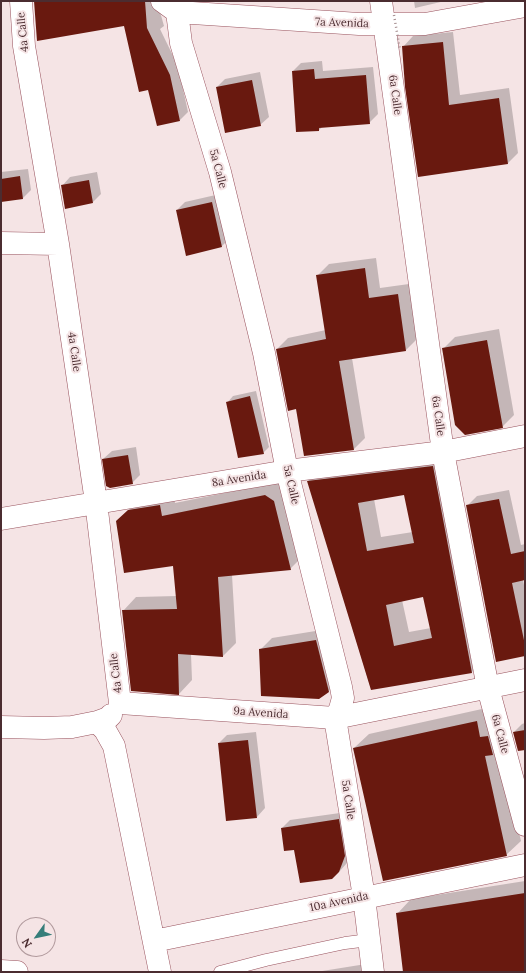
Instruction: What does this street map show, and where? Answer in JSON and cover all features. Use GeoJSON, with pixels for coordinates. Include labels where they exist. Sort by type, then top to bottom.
{"type":"FeatureCollection","features":[{"type":"Feature","properties":{"kind":"street","name":"4a Calle"},"geometry":{"type":"LineString","coordinates":[[21,1],[24,46],[58,244],[96,502],[120,703]]}},
{"type":"Feature","properties":{"kind":"street","name":"7a Avenida"},"geometry":{"type":"LineString","coordinates":[[172,5],[324,22],[387,13],[425,24],[525,6]]}},
{"type":"Feature","properties":{"kind":"street","name":"5a Calle"},"geometry":{"type":"LineString","coordinates":[[172,5],[181,43],[220,172],[264,353],[287,471],[341,687],[342,698],[340,709],[335,718],[364,897],[372,972]]}},
{"type":"Feature","properties":{"kind":"street","name":"6a Calle"},"geometry":{"type":"LineString","coordinates":[[387,13],[443,452],[488,688],[525,825]]}},
{"type":"Feature","properties":{"kind":"street"},"geometry":{"type":"LineString","coordinates":[[1,243],[58,244]]}},
{"type":"Feature","properties":{"kind":"street","name":"8a Avenida"},"geometry":{"type":"LineString","coordinates":[[1,519],[287,471],[443,452],[525,436]]}},
{"type":"Feature","properties":{"kind":"street","name":"9a Avenida"},"geometry":{"type":"LineString","coordinates":[[120,703],[335,718],[525,680]]}},
{"type":"Feature","properties":{"kind":"street"},"geometry":{"type":"LineString","coordinates":[[1,727],[44,728],[86,725],[108,718],[120,703]]}},
{"type":"Feature","properties":{"kind":"street"},"geometry":{"type":"LineString","coordinates":[[97,722],[105,730],[114,746],[139,875],[160,972]]}},
{"type":"Feature","properties":{"kind":"street","name":"10a Avenida"},"geometry":{"type":"LineString","coordinates":[[154,941],[525,865]]}},
{"type":"Feature","properties":{"kind":"street"},"geometry":{"type":"LineString","coordinates":[[1,971],[17,972]]}},
{"type":"Feature","properties":{"kind":"lane"},"geometry":{"type":"LineString","coordinates":[[220,972],[266,960],[345,943],[368,940]]}},
{"type":"Feature","properties":{"kind":"path"},"geometry":{"type":"LineString","coordinates":[[387,13],[400,50]]}},
{"type":"Feature","properties":{"kind":"building"},"geometry":{"type":"Polygon","coordinates":[[[34,1],[145,1],[147,28],[170,75],[180,121],[157,126],[148,90],[139,92],[124,26],[37,41],[34,1]]]}},
{"type":"Feature","properties":{"kind":"building"},"geometry":{"type":"Polygon","coordinates":[[[443,42],[449,105],[499,98],[508,164],[418,177],[405,87],[402,46],[443,42]]]}},
{"type":"Feature","properties":{"kind":"building"},"geometry":{"type":"Polygon","coordinates":[[[314,69],[315,79],[366,75],[370,124],[319,128],[319,131],[296,132],[292,71],[314,69]]]}},
{"type":"Feature","properties":{"kind":"building"},"geometry":{"type":"Polygon","coordinates":[[[252,80],[261,126],[225,133],[216,87],[252,80]]]}},
{"type":"Feature","properties":{"kind":"building"},"geometry":{"type":"Polygon","coordinates":[[[20,176],[23,199],[1,202],[1,179],[20,176]]]}},
{"type":"Feature","properties":{"kind":"building"},"geometry":{"type":"Polygon","coordinates":[[[89,180],[93,203],[65,209],[61,185],[89,180]]]}},
{"type":"Feature","properties":{"kind":"building"},"geometry":{"type":"Polygon","coordinates":[[[212,202],[222,247],[186,256],[176,210],[212,202]]]}},
{"type":"Feature","properties":{"kind":"building"},"geometry":{"type":"Polygon","coordinates":[[[365,268],[369,298],[398,294],[406,351],[339,361],[354,450],[304,456],[296,409],[288,411],[276,349],[326,339],[316,275],[365,268]]]}},
{"type":"Feature","properties":{"kind":"building"},"geometry":{"type":"Polygon","coordinates":[[[487,340],[503,428],[465,435],[455,425],[442,348],[487,340]]]}},
{"type":"Feature","properties":{"kind":"building"},"geometry":{"type":"Polygon","coordinates":[[[250,396],[264,454],[238,458],[226,402],[250,396]]]}},
{"type":"Feature","properties":{"kind":"building"},"geometry":{"type":"Polygon","coordinates":[[[128,455],[133,484],[110,488],[106,486],[102,459],[128,455]]]}},
{"type":"Feature","properties":{"kind":"building"},"geometry":{"type":"Polygon","coordinates":[[[433,466],[472,673],[371,690],[307,481],[433,466]],[[404,495],[358,503],[367,551],[414,543],[404,495]],[[423,597],[386,605],[394,646],[432,638],[423,597]]]}},
{"type":"Feature","properties":{"kind":"building"},"geometry":{"type":"Polygon","coordinates":[[[265,495],[274,501],[291,570],[218,577],[223,657],[178,654],[179,695],[131,691],[122,610],[177,609],[173,566],[124,573],[116,521],[128,510],[160,505],[162,516],[265,495]]]}},
{"type":"Feature","properties":{"kind":"building"},"geometry":{"type":"Polygon","coordinates":[[[499,499],[511,554],[525,551],[525,580],[512,583],[525,645],[525,656],[496,662],[466,505],[499,499]]]}},
{"type":"Feature","properties":{"kind":"building"},"geometry":{"type":"Polygon","coordinates":[[[316,640],[329,692],[319,699],[261,696],[259,649],[316,640]]]}},
{"type":"Feature","properties":{"kind":"building"},"geometry":{"type":"Polygon","coordinates":[[[477,721],[480,737],[488,736],[493,755],[485,756],[507,856],[383,881],[353,748],[477,721]]]}},
{"type":"Feature","properties":{"kind":"building"},"geometry":{"type":"Polygon","coordinates":[[[525,730],[525,750],[518,751],[513,732],[525,730]]]}},
{"type":"Feature","properties":{"kind":"building"},"geometry":{"type":"Polygon","coordinates":[[[248,740],[257,818],[226,821],[218,743],[248,740]]]}},
{"type":"Feature","properties":{"kind":"building"},"geometry":{"type":"Polygon","coordinates":[[[339,819],[345,856],[339,872],[332,879],[300,883],[294,850],[284,851],[281,828],[339,819]]]}},
{"type":"Feature","properties":{"kind":"building"},"geometry":{"type":"Polygon","coordinates":[[[525,893],[525,972],[403,972],[396,913],[525,893]]]}}]}
